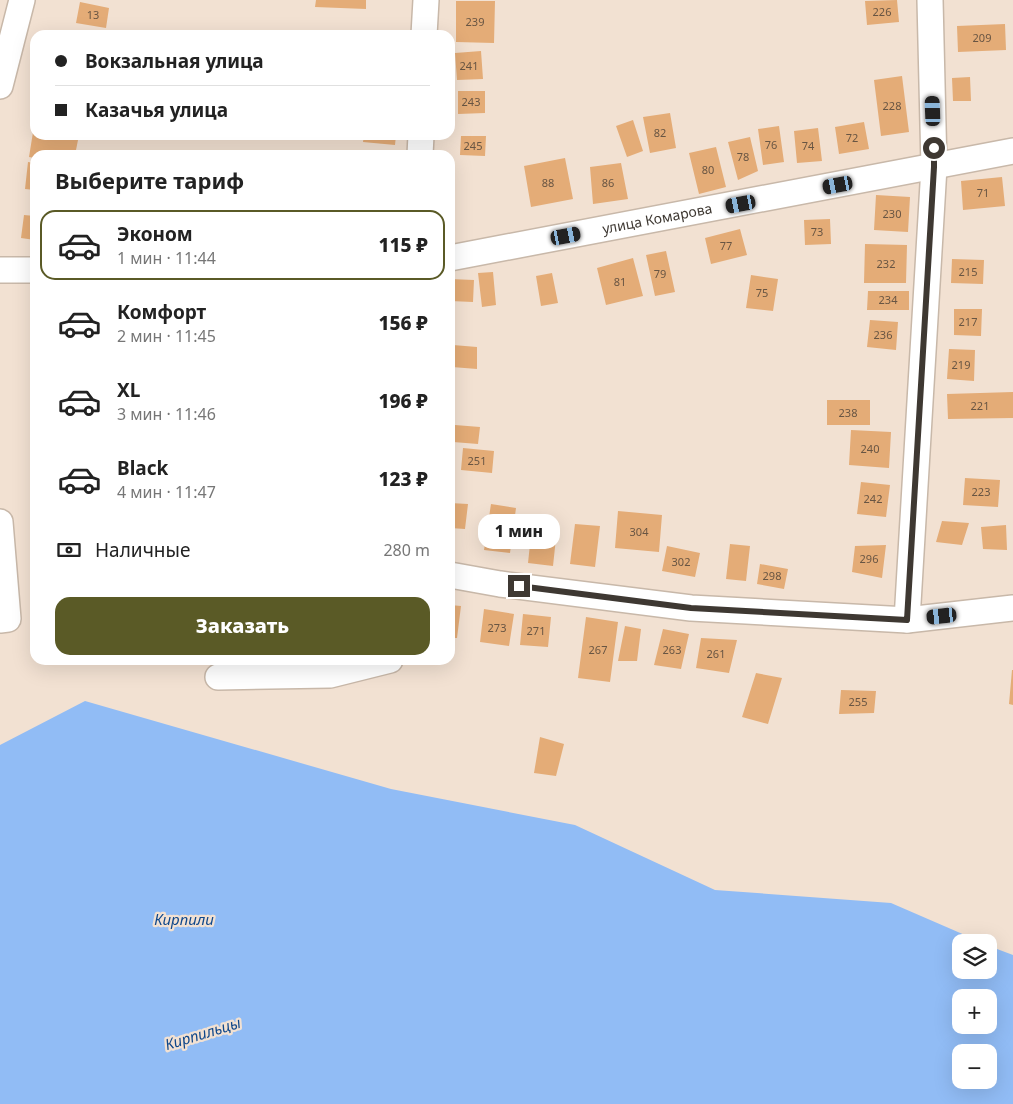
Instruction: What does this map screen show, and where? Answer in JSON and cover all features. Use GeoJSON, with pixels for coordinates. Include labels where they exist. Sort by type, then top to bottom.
{"type":"FeatureCollection","features":[{"type":"Feature","properties":{"kind":"street"},"geometry":{"type":"LineString","coordinates":[[0,86],[22,0]]}},
{"type":"Feature","properties":{"kind":"street"},"geometry":{"type":"LineString","coordinates":[[424,30],[426,0]]}},
{"type":"Feature","properties":{"kind":"street"},"geometry":{"type":"LineString","coordinates":[[907,620],[934,167],[930,0]]}},
{"type":"Feature","properties":{"kind":"street","name":"улица Комарова"},"geometry":{"type":"LineString","coordinates":[[455,257],[1013,151]]}},
{"type":"Feature","properties":{"kind":"street"},"geometry":{"type":"LineString","coordinates":[[0,270],[30,270]]}},
{"type":"Feature","properties":{"kind":"street"},"geometry":{"type":"LineString","coordinates":[[0,522],[8,618],[0,620]]}},
{"type":"Feature","properties":{"kind":"street"},"geometry":{"type":"LineString","coordinates":[[455,576],[500,584],[691,608],[907,620],[1013,608]]}},
{"type":"Feature","properties":{"kind":"street"},"geometry":{"type":"LineString","coordinates":[[218,677],[330,675],[370,665]]}},
{"type":"Feature","properties":{"kind":"water","name":"Кирпили"},"geometry":{"type":"Polygon","coordinates":[[[85,701],[391,789],[575,825],[715,890],[891,903],[963,934],[952,934],[952,979],[997,979],[997,949],[1013,955],[1013,1104],[0,1104],[0,745],[85,701]]]}},
{"type":"Feature","properties":{"kind":"building"},"geometry":{"type":"Polygon","coordinates":[[[316,0],[366,0],[366,9],[315,7],[316,0]]]}},
{"type":"Feature","properties":{"kind":"building"},"geometry":{"type":"Polygon","coordinates":[[[897,0],[899,22],[867,25],[865,1],[897,0]]]}},
{"type":"Feature","properties":{"kind":"building"},"geometry":{"type":"Polygon","coordinates":[[[456,1],[495,1],[494,43],[456,42],[456,1]]]}},
{"type":"Feature","properties":{"kind":"building"},"geometry":{"type":"Polygon","coordinates":[[[80,2],[109,8],[106,28],[76,23],[80,2]]]}},
{"type":"Feature","properties":{"kind":"building"},"geometry":{"type":"Polygon","coordinates":[[[1005,24],[1006,50],[958,52],[957,26],[1005,24]]]}},
{"type":"Feature","properties":{"kind":"building"},"geometry":{"type":"Polygon","coordinates":[[[481,51],[483,79],[457,80],[455,53],[481,51]]]}},
{"type":"Feature","properties":{"kind":"building"},"geometry":{"type":"Polygon","coordinates":[[[902,76],[909,132],[881,136],[874,80],[902,76]]]}},
{"type":"Feature","properties":{"kind":"building"},"geometry":{"type":"Polygon","coordinates":[[[970,77],[971,101],[953,101],[952,78],[970,77]]]}},
{"type":"Feature","properties":{"kind":"building"},"geometry":{"type":"Polygon","coordinates":[[[458,91],[485,91],[485,113],[458,114],[458,91]]]}},
{"type":"Feature","properties":{"kind":"building"},"geometry":{"type":"Polygon","coordinates":[[[670,113],[676,148],[650,153],[643,117],[670,113]]]}},
{"type":"Feature","properties":{"kind":"building"},"geometry":{"type":"Polygon","coordinates":[[[633,120],[643,151],[627,157],[616,126],[633,120]]]}},
{"type":"Feature","properties":{"kind":"building"},"geometry":{"type":"Polygon","coordinates":[[[864,122],[869,149],[839,154],[835,127],[864,122]]]}},
{"type":"Feature","properties":{"kind":"building"},"geometry":{"type":"Polygon","coordinates":[[[779,126],[784,162],[763,165],[758,129],[779,126]]]}},
{"type":"Feature","properties":{"kind":"building"},"geometry":{"type":"Polygon","coordinates":[[[818,128],[822,161],[797,163],[794,131],[818,128]]]}},
{"type":"Feature","properties":{"kind":"building"},"geometry":{"type":"Polygon","coordinates":[[[461,136],[486,136],[485,156],[460,155],[461,136]]]}},
{"type":"Feature","properties":{"kind":"building"},"geometry":{"type":"Polygon","coordinates":[[[750,137],[758,171],[738,180],[728,142],[750,137]]]}},
{"type":"Feature","properties":{"kind":"building"},"geometry":{"type":"Polygon","coordinates":[[[32,140],[78,140],[76,150],[30,150],[32,140]]]}},
{"type":"Feature","properties":{"kind":"building"},"geometry":{"type":"Polygon","coordinates":[[[363,140],[396,140],[395,145],[363,142],[363,140]]]}},
{"type":"Feature","properties":{"kind":"building"},"geometry":{"type":"Polygon","coordinates":[[[716,147],[726,187],[699,194],[689,153],[716,147]]]}},
{"type":"Feature","properties":{"kind":"building"},"geometry":{"type":"Polygon","coordinates":[[[565,158],[573,199],[531,207],[524,166],[565,158]]]}},
{"type":"Feature","properties":{"kind":"building"},"geometry":{"type":"Polygon","coordinates":[[[28,162],[30,162],[30,190],[25,189],[28,162]]]}},
{"type":"Feature","properties":{"kind":"building"},"geometry":{"type":"Polygon","coordinates":[[[621,163],[628,199],[593,204],[590,167],[621,163]]]}},
{"type":"Feature","properties":{"kind":"building"},"geometry":{"type":"Polygon","coordinates":[[[1002,177],[1005,206],[963,210],[961,181],[1002,177]]]}},
{"type":"Feature","properties":{"kind":"building"},"geometry":{"type":"Polygon","coordinates":[[[876,195],[910,197],[908,232],[874,230],[876,195]]]}},
{"type":"Feature","properties":{"kind":"building"},"geometry":{"type":"Polygon","coordinates":[[[24,215],[30,216],[30,239],[21,238],[24,215]]]}},
{"type":"Feature","properties":{"kind":"building"},"geometry":{"type":"Polygon","coordinates":[[[830,219],[831,244],[805,245],[804,220],[830,219]]]}},
{"type":"Feature","properties":{"kind":"building"},"geometry":{"type":"Polygon","coordinates":[[[740,229],[747,255],[711,264],[705,238],[740,229]]]}},
{"type":"Feature","properties":{"kind":"building"},"geometry":{"type":"Polygon","coordinates":[[[865,244],[907,245],[906,283],[864,283],[865,244]]]}},
{"type":"Feature","properties":{"kind":"building"},"geometry":{"type":"Polygon","coordinates":[[[666,251],[675,292],[655,296],[646,255],[666,251]]]}},
{"type":"Feature","properties":{"kind":"building"},"geometry":{"type":"Polygon","coordinates":[[[633,258],[643,296],[606,305],[597,268],[633,258]]]}},
{"type":"Feature","properties":{"kind":"building"},"geometry":{"type":"Polygon","coordinates":[[[952,259],[984,260],[983,284],[951,283],[952,259]]]}},
{"type":"Feature","properties":{"kind":"building"},"geometry":{"type":"Polygon","coordinates":[[[493,272],[496,305],[482,307],[478,273],[493,272]]]}},
{"type":"Feature","properties":{"kind":"building"},"geometry":{"type":"Polygon","coordinates":[[[552,273],[558,303],[541,306],[536,276],[552,273]]]}},
{"type":"Feature","properties":{"kind":"building"},"geometry":{"type":"Polygon","coordinates":[[[751,275],[778,279],[773,311],[746,308],[751,275]]]}},
{"type":"Feature","properties":{"kind":"building"},"geometry":{"type":"Polygon","coordinates":[[[455,279],[474,280],[473,302],[455,301],[455,279]]]}},
{"type":"Feature","properties":{"kind":"building"},"geometry":{"type":"Polygon","coordinates":[[[868,291],[909,291],[909,310],[867,310],[868,291]]]}},
{"type":"Feature","properties":{"kind":"building"},"geometry":{"type":"Polygon","coordinates":[[[954,309],[982,309],[981,336],[954,335],[954,309]]]}},
{"type":"Feature","properties":{"kind":"building"},"geometry":{"type":"Polygon","coordinates":[[[870,320],[898,322],[896,350],[867,347],[870,320]]]}},
{"type":"Feature","properties":{"kind":"building"},"geometry":{"type":"Polygon","coordinates":[[[455,345],[477,347],[477,369],[455,367],[455,345]]]}},
{"type":"Feature","properties":{"kind":"building"},"geometry":{"type":"Polygon","coordinates":[[[949,349],[975,350],[974,381],[947,379],[949,349]]]}},
{"type":"Feature","properties":{"kind":"building"},"geometry":{"type":"Polygon","coordinates":[[[1013,392],[1013,418],[948,419],[947,394],[1013,392]]]}},
{"type":"Feature","properties":{"kind":"building"},"geometry":{"type":"Polygon","coordinates":[[[827,400],[870,400],[870,425],[827,425],[827,400]]]}},
{"type":"Feature","properties":{"kind":"building"},"geometry":{"type":"Polygon","coordinates":[[[455,425],[480,427],[478,444],[455,442],[455,425]]]}},
{"type":"Feature","properties":{"kind":"building"},"geometry":{"type":"Polygon","coordinates":[[[851,430],[891,432],[889,468],[849,465],[851,430]]]}},
{"type":"Feature","properties":{"kind":"building"},"geometry":{"type":"Polygon","coordinates":[[[463,448],[494,451],[492,473],[461,470],[463,448]]]}},
{"type":"Feature","properties":{"kind":"building"},"geometry":{"type":"Polygon","coordinates":[[[965,478],[1000,480],[998,507],[963,505],[965,478]]]}},
{"type":"Feature","properties":{"kind":"building"},"geometry":{"type":"Polygon","coordinates":[[[861,482],[890,485],[886,517],[857,514],[861,482]]]}},
{"type":"Feature","properties":{"kind":"building"},"geometry":{"type":"Polygon","coordinates":[[[455,503],[468,504],[465,529],[455,528],[455,503]]]}},
{"type":"Feature","properties":{"kind":"building"},"geometry":{"type":"Polygon","coordinates":[[[491,504],[516,508],[510,553],[484,550],[491,504]]]}},
{"type":"Feature","properties":{"kind":"building"},"geometry":{"type":"Polygon","coordinates":[[[618,511],[662,515],[659,552],[615,548],[618,511]]]}},
{"type":"Feature","properties":{"kind":"building"},"geometry":{"type":"Polygon","coordinates":[[[942,521],[969,523],[962,545],[936,542],[942,521]]]}},
{"type":"Feature","properties":{"kind":"building"},"geometry":{"type":"Polygon","coordinates":[[[575,524],[600,526],[595,567],[570,564],[575,524]]]}},
{"type":"Feature","properties":{"kind":"building"},"geometry":{"type":"Polygon","coordinates":[[[1006,525],[1007,550],[983,549],[981,527],[1006,525]]]}},
{"type":"Feature","properties":{"kind":"building"},"geometry":{"type":"Polygon","coordinates":[[[531,535],[556,538],[553,566],[528,563],[531,535]]]}},
{"type":"Feature","properties":{"kind":"building"},"geometry":{"type":"Polygon","coordinates":[[[730,544],[750,546],[746,581],[726,579],[730,544]]]}},
{"type":"Feature","properties":{"kind":"building"},"geometry":{"type":"Polygon","coordinates":[[[886,545],[882,578],[852,572],[855,546],[886,545]]]}},
{"type":"Feature","properties":{"kind":"building"},"geometry":{"type":"Polygon","coordinates":[[[667,546],[700,553],[695,577],[662,571],[667,546]]]}},
{"type":"Feature","properties":{"kind":"building"},"geometry":{"type":"Polygon","coordinates":[[[760,564],[788,569],[784,589],[757,584],[760,564]]]}},
{"type":"Feature","properties":{"kind":"building"},"geometry":{"type":"Polygon","coordinates":[[[455,605],[461,606],[457,638],[455,638],[455,605]]]}},
{"type":"Feature","properties":{"kind":"building"},"geometry":{"type":"Polygon","coordinates":[[[484,609],[514,614],[509,646],[480,642],[484,609]]]}},
{"type":"Feature","properties":{"kind":"building"},"geometry":{"type":"Polygon","coordinates":[[[523,614],[551,617],[548,647],[520,645],[523,614]]]}},
{"type":"Feature","properties":{"kind":"building"},"geometry":{"type":"Polygon","coordinates":[[[586,617],[618,622],[610,682],[578,678],[586,617]]]}},
{"type":"Feature","properties":{"kind":"building"},"geometry":{"type":"Polygon","coordinates":[[[625,626],[641,629],[637,661],[618,661],[625,626]]]}},
{"type":"Feature","properties":{"kind":"building"},"geometry":{"type":"Polygon","coordinates":[[[663,629],[689,634],[681,669],[654,665],[663,629]]]}},
{"type":"Feature","properties":{"kind":"building"},"geometry":{"type":"Polygon","coordinates":[[[701,638],[737,640],[729,673],[696,668],[701,638]]]}},
{"type":"Feature","properties":{"kind":"building"},"geometry":{"type":"Polygon","coordinates":[[[1013,670],[1013,705],[1009,704],[1013,670]]]}},
{"type":"Feature","properties":{"kind":"building"},"geometry":{"type":"Polygon","coordinates":[[[756,673],[782,678],[768,724],[742,717],[756,673]]]}},
{"type":"Feature","properties":{"kind":"building"},"geometry":{"type":"Polygon","coordinates":[[[841,690],[876,691],[874,713],[839,714],[841,690]]]}},
{"type":"Feature","properties":{"kind":"building"},"geometry":{"type":"Polygon","coordinates":[[[540,737],[564,744],[556,776],[534,773],[540,737]]]}},
{"type":"Feature","properties":{"kind":"route"},"geometry":{"type":"LineString","coordinates":[[519,586],[691,608],[907,620],[934,148]]}},
{"type":"Feature","properties":{"kind":"water label","name":"Кирпильцы"},"geometry":{"type":"Point","coordinates":[203,1034]}}]}
